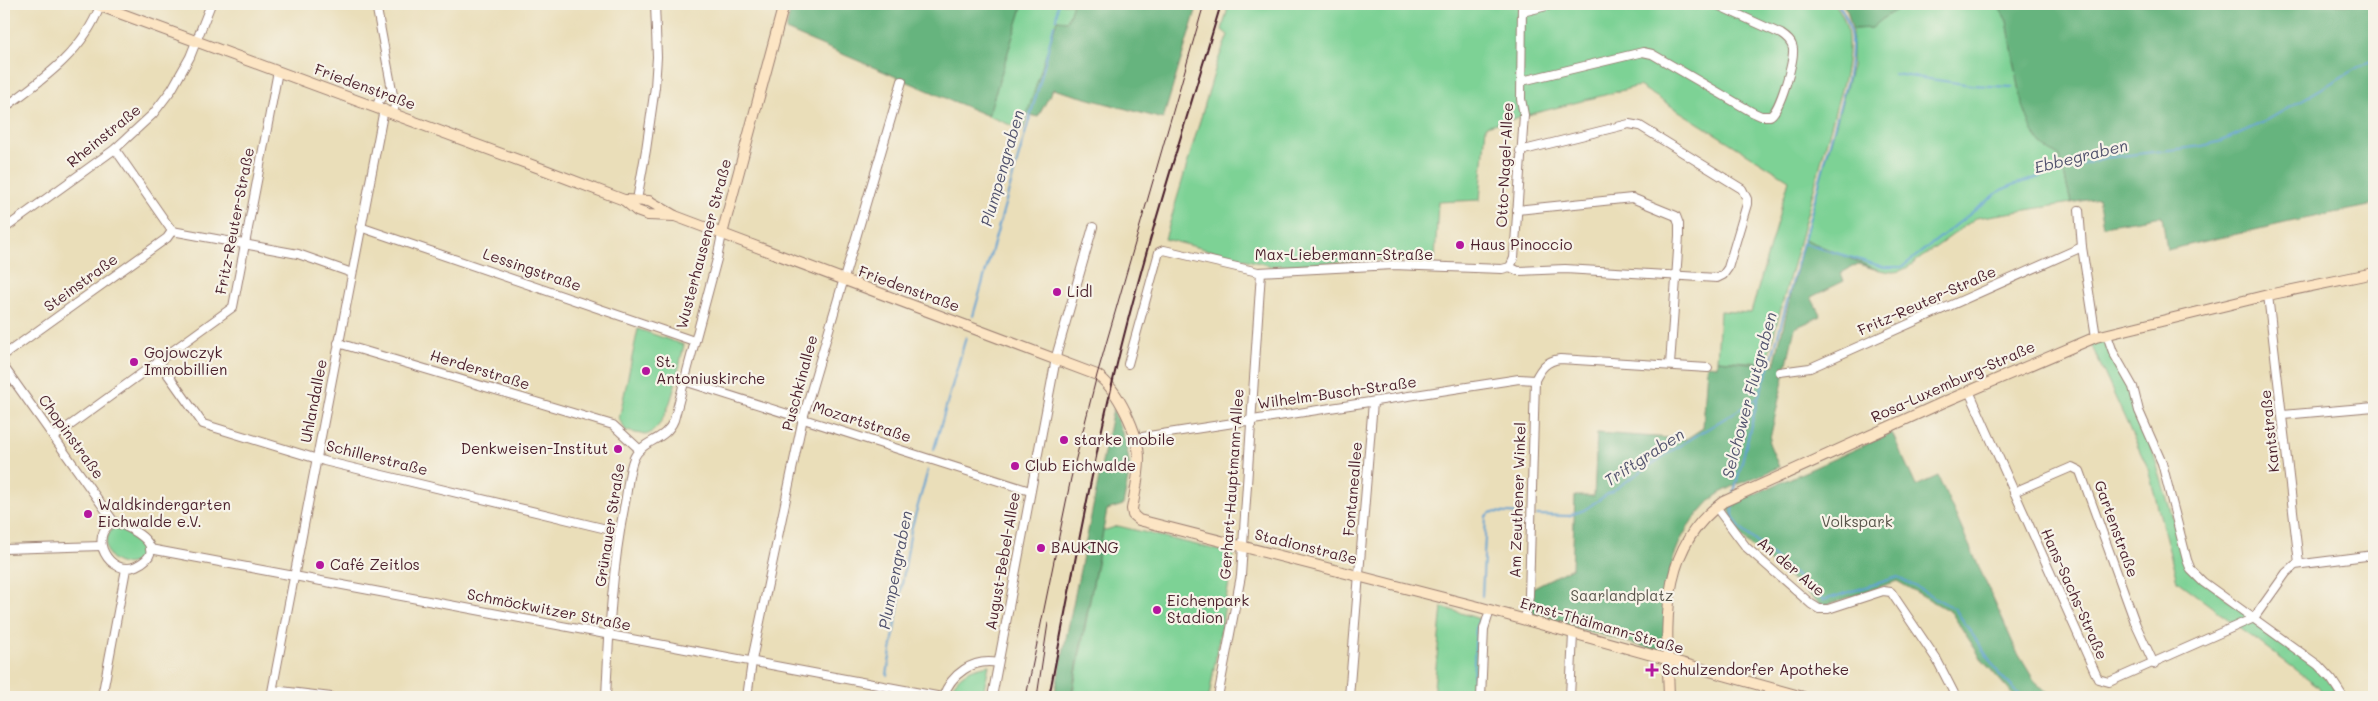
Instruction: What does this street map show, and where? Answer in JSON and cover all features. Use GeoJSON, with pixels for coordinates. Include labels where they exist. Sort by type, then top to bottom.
{"type":"FeatureCollection","features":[{"type":"Feature","properties":{"kind":"street","name":"Rheinstraße"},"geometry":{"type":"LineString","coordinates":[[4,229],[115,149],[144,124],[164,101],[181,75],[197,42],[211,4]]}},
{"type":"Feature","properties":{"kind":"street","name":"Uhlandallee"},"geometry":{"type":"LineString","coordinates":[[272,693],[360,227],[385,109],[395,106],[376,4]]}},
{"type":"Feature","properties":{"kind":"street"},"geometry":{"type":"LineString","coordinates":[[636,200],[646,150],[655,87],[657,57],[655,4]]}},
{"type":"Feature","properties":{"kind":"street","name":"Wusterhausener Straße"},"geometry":{"type":"LineString","coordinates":[[640,449],[668,432],[674,420],[784,4]]}},
{"type":"Feature","properties":{"kind":"street"},"geometry":{"type":"LineString","coordinates":[[1522,8],[1555,4]]}},
{"type":"Feature","properties":{"kind":"street"},"geometry":{"type":"LineString","coordinates":[[1522,81],[1643,52],[1652,54],[1752,112],[1761,116],[1770,116],[1779,106],[1790,69],[1793,48],[1790,42],[1781,34],[1715,4]]}},
{"type":"Feature","properties":{"kind":"street","name":"Friedenstraße"},"geometry":{"type":"LineString","coordinates":[[97,5],[385,109],[624,200],[637,211],[648,215],[674,216]]}},
{"type":"Feature","properties":{"kind":"street"},"geometry":{"type":"LineString","coordinates":[[4,108],[63,62],[79,42],[97,5]]}},
{"type":"Feature","properties":{"kind":"street","name":"Otto-Nagel-Allee"},"geometry":{"type":"LineString","coordinates":[[1510,267],[1514,258],[1524,115],[1522,8]]}},
{"type":"Feature","properties":{"kind":"street","name":"Fritz-Reuter-Straße"},"geometry":{"type":"LineString","coordinates":[[54,437],[231,310],[278,71]]}},
{"type":"Feature","properties":{"kind":"street","name":"Puschkinallee"},"geometry":{"type":"LineString","coordinates":[[747,697],[752,662],[803,418],[902,81]]}},
{"type":"Feature","properties":{"kind":"street"},"geometry":{"type":"LineString","coordinates":[[385,109],[379,100],[392,90]]}},
{"type":"Feature","properties":{"kind":"street","name":"Max-Liebermann-Straße"},"geometry":{"type":"LineString","coordinates":[[1128,364],[1159,252],[1162,250],[1261,272],[1393,265],[1502,269],[1510,267],[1525,271],[1565,269],[1716,278],[1726,273],[1747,204],[1747,199],[1742,190],[1634,124],[1520,151]]}},
{"type":"Feature","properties":{"kind":"street"},"geometry":{"type":"LineString","coordinates":[[115,149],[172,231],[298,254],[352,273]]}},
{"type":"Feature","properties":{"kind":"street"},"geometry":{"type":"LineString","coordinates":[[1517,210],[1637,199],[1671,213],[1678,220],[1670,365]]}},
{"type":"Feature","properties":{"kind":"street","name":"Friedenstraße"},"geometry":{"type":"LineString","coordinates":[[624,200],[656,204],[674,216],[1090,371],[1102,378],[1122,404],[1136,438],[1139,465],[1132,509]]}},
{"type":"Feature","properties":{"kind":"street"},"geometry":{"type":"LineString","coordinates":[[2079,210],[2082,247],[2102,336],[2133,387],[2139,412],[2162,464],[2190,567],[2203,582],[2318,665],[2332,680],[2342,697]]}},
{"type":"Feature","properties":{"kind":"street","name":"Lessingstraße"},"geometry":{"type":"LineString","coordinates":[[360,227],[694,341]]}},
{"type":"Feature","properties":{"kind":"street","name":"August-Bebel-Allee"},"geometry":{"type":"LineString","coordinates":[[992,697],[1056,359],[1093,227]]}},
{"type":"Feature","properties":{"kind":"street","name":"Steinstraße"},"geometry":{"type":"LineString","coordinates":[[4,356],[167,238],[172,231]]}},
{"type":"Feature","properties":{"kind":"street","name":"Fritz-Reuter-Straße"},"geometry":{"type":"LineString","coordinates":[[1780,372],[1810,368],[2082,247]]}},
{"type":"Feature","properties":{"kind":"street","name":"Gerhart-Hauptmann-Allee"},"geometry":{"type":"LineString","coordinates":[[1218,697],[1241,576],[1261,272]]}},
{"type":"Feature","properties":{"kind":"street","name":"Rosa-Luxemburg-Straße"},"geometry":{"type":"LineString","coordinates":[[1669,697],[1668,596],[1676,565],[1690,536],[1716,507],[1726,500],[1969,391],[2102,336],[2268,295],[2374,273]]}},
{"type":"Feature","properties":{"kind":"street","name":"Kantstraße"},"geometry":{"type":"LineString","coordinates":[[2268,295],[2299,563]]}},
{"type":"Feature","properties":{"kind":"street","name":"Herderstraße"},"geometry":{"type":"LineString","coordinates":[[338,344],[613,425],[640,449]]}},
{"type":"Feature","properties":{"kind":"street"},"geometry":{"type":"LineString","coordinates":[[1535,380],[1542,367],[1553,360],[1708,368]]}},
{"type":"Feature","properties":{"kind":"street","name":"Schillerstraße"},"geometry":{"type":"LineString","coordinates":[[159,362],[203,424],[317,459],[619,532]]}},
{"type":"Feature","properties":{"kind":"street","name":"Chopinstraße"},"geometry":{"type":"LineString","coordinates":[[4,368],[114,522]]}},
{"type":"Feature","properties":{"kind":"street","name":"Wilhelm-Busch-Straße"},"geometry":{"type":"LineString","coordinates":[[1136,438],[1520,379],[1535,380]]}},
{"type":"Feature","properties":{"kind":"street","name":"Am Zeuthener Winkel"},"geometry":{"type":"LineString","coordinates":[[1525,620],[1528,596],[1535,380]]}},
{"type":"Feature","properties":{"kind":"street","name":"Mozartstraße"},"geometry":{"type":"LineString","coordinates":[[684,381],[1030,491]]}},
{"type":"Feature","properties":{"kind":"street","name":"Hans-Sachs-Straße"},"geometry":{"type":"LineString","coordinates":[[1969,391],[2098,679],[2109,682],[2154,664],[2254,618]]}},
{"type":"Feature","properties":{"kind":"street","name":"Fontaneallee"},"geometry":{"type":"LineString","coordinates":[[1349,697],[1373,402]]}},
{"type":"Feature","properties":{"kind":"street"},"geometry":{"type":"LineString","coordinates":[[2283,415],[2374,407]]}},
{"type":"Feature","properties":{"kind":"street","name":"Grünauer Straße"},"geometry":{"type":"LineString","coordinates":[[606,697],[614,561],[631,467],[640,449]]}},
{"type":"Feature","properties":{"kind":"street","name":"Gartenstraße"},"geometry":{"type":"LineString","coordinates":[[2014,492],[2072,467],[2080,471],[2136,625],[2154,664]]}},
{"type":"Feature","properties":{"kind":"street","name":"An der Aue"},"geometry":{"type":"LineString","coordinates":[[1716,507],[1746,547],[1811,604],[1828,609],[1884,591],[1891,592],[1937,660],[1956,697]]}},
{"type":"Feature","properties":{"kind":"street","name":"Stadionstraße"},"geometry":{"type":"LineString","coordinates":[[1132,509],[1136,518],[1146,522],[1479,607]]}},
{"type":"Feature","properties":{"kind":"street"},"geometry":{"type":"LineString","coordinates":[[114,522],[124,525],[145,538],[150,549],[147,558],[141,563],[126,569],[109,559],[101,546],[104,533],[108,526],[114,522]]}},
{"type":"Feature","properties":{"kind":"street"},"geometry":{"type":"LineString","coordinates":[[4,549],[101,546]]}},
{"type":"Feature","properties":{"kind":"street","name":"Schmöckwitzer Straße"},"geometry":{"type":"LineString","coordinates":[[150,549],[942,697],[950,683],[964,668],[978,663],[998,663]]}},
{"type":"Feature","properties":{"kind":"street"},"geometry":{"type":"LineString","coordinates":[[2254,618],[2286,572],[2299,563],[2374,555]]}},
{"type":"Feature","properties":{"kind":"street"},"geometry":{"type":"LineString","coordinates":[[102,697],[126,569]]}},
{"type":"Feature","properties":{"kind":"street","name":"Ernst-Thälmann-Straße"},"geometry":{"type":"LineString","coordinates":[[1479,607],[1779,694],[1803,697]]}},
{"type":"Feature","properties":{"kind":"street"},"geometry":{"type":"LineString","coordinates":[[1482,697],[1484,629],[1490,610]]}},
{"type":"Feature","properties":{"kind":"street"},"geometry":{"type":"LineString","coordinates":[[1570,697],[1573,634]]}},
{"type":"Feature","properties":{"kind":"street"},"geometry":{"type":"LineString","coordinates":[[272,693],[331,697]]}},
{"type":"Feature","properties":{"kind":"green space"},"geometry":{"type":"Polygon","coordinates":[[[795,4],[1023,4],[988,116],[786,30],[790,11],[795,4]]]}},
{"type":"Feature","properties":{"kind":"green space"},"geometry":{"type":"Polygon","coordinates":[[[1023,4],[1073,4],[1067,21],[1057,20],[1023,130],[988,116],[1023,4]]]}},
{"type":"Feature","properties":{"kind":"green space"},"geometry":{"type":"Polygon","coordinates":[[[1073,4],[1198,4],[1163,119],[1053,89],[1038,117],[1027,114],[1057,20],[1067,21],[1073,4]]]}},
{"type":"Feature","properties":{"kind":"green space"},"geometry":{"type":"Polygon","coordinates":[[[1229,4],[1835,4],[1847,29],[1848,56],[1845,75],[1766,363],[1717,360],[1720,311],[1751,313],[1789,180],[1639,86],[1486,126],[1480,200],[1438,202],[1435,260],[1392,259],[1271,266],[1165,239],[1217,63],[1228,35],[1222,30],[1229,4]]]}},
{"type":"Feature","properties":{"kind":"green space"},"geometry":{"type":"Polygon","coordinates":[[[1842,4],[1900,4],[1898,9],[1872,28],[1852,29],[1847,10],[1842,4]]]}},
{"type":"Feature","properties":{"kind":"green space"},"geometry":{"type":"Polygon","coordinates":[[[1900,4],[1997,4],[2007,21],[2022,103],[2043,146],[2060,157],[2071,203],[1976,218],[1909,266],[1900,271],[1893,272],[1860,264],[1804,239],[1852,66],[1852,29],[1872,28],[1898,9],[1900,4]]]}},
{"type":"Feature","properties":{"kind":"green space"},"geometry":{"type":"Polygon","coordinates":[[[1997,4],[2374,4],[2374,205],[2167,250],[2162,216],[2103,226],[2098,198],[2071,203],[2060,157],[2043,146],[2033,132],[2022,103],[2007,21],[1997,4]]]}},
{"type":"Feature","properties":{"kind":"green space","name":"Saarlandplatz"},"geometry":{"type":"Polygon","coordinates":[[[1804,239],[1878,270],[1858,264],[1841,273],[1844,281],[1811,297],[1821,316],[1795,328],[1769,443],[1779,467],[1720,493],[1707,504],[1688,527],[1679,543],[1669,578],[1665,615],[1666,653],[1530,615],[1532,588],[1572,568],[1575,496],[1594,496],[1597,433],[1686,439],[1703,428],[1707,365],[1717,366],[1717,360],[1774,365],[1804,239]]]}},
{"type":"Feature","properties":{"kind":"green space"},"geometry":{"type":"Polygon","coordinates":[[[638,329],[684,345],[672,396],[662,421],[655,430],[646,435],[626,431],[619,419],[638,329]]]}},
{"type":"Feature","properties":{"kind":"green space"},"geometry":{"type":"Polygon","coordinates":[[[2102,340],[2106,343],[2127,381],[2152,449],[2188,569],[2313,664],[2333,686],[2339,697],[2325,697],[2318,686],[2177,581],[2148,469],[2090,342],[2102,340]]]}},
{"type":"Feature","properties":{"kind":"green space"},"geometry":{"type":"Polygon","coordinates":[[[1113,409],[1126,443],[1130,468],[1123,505],[1107,510],[1071,697],[1054,697],[1113,409]]]}},
{"type":"Feature","properties":{"kind":"green space","name":"Volkspark"},"geometry":{"type":"Polygon","coordinates":[[[1892,433],[1916,486],[1938,476],[2017,652],[2034,680],[2052,697],[2015,697],[1983,661],[1951,612],[1897,581],[1827,605],[1820,604],[1745,541],[1735,527],[1728,506],[1892,433]]]}},
{"type":"Feature","properties":{"kind":"green space","name":"Eichenpark Stadion"},"geometry":{"type":"Polygon","coordinates":[[[1118,526],[1234,554],[1209,697],[1072,697],[1103,531],[1118,526]]]}},
{"type":"Feature","properties":{"kind":"green space"},"geometry":{"type":"Polygon","coordinates":[[[114,527],[127,531],[147,544],[144,556],[134,562],[125,564],[111,558],[107,552],[106,544],[108,535],[114,527]]]}},
{"type":"Feature","properties":{"kind":"green space"},"geometry":{"type":"Polygon","coordinates":[[[1442,607],[1483,620],[1479,626],[1477,697],[1433,697],[1442,607]]]}},
{"type":"Feature","properties":{"kind":"green space"},"geometry":{"type":"Polygon","coordinates":[[[989,665],[983,694],[973,697],[948,697],[954,683],[963,674],[989,665]]]}},
{"type":"Feature","properties":{"kind":"waterway","name":"Plumpengraben"},"geometry":{"type":"LineString","coordinates":[[1056,19],[1058,4]]}},
{"type":"Feature","properties":{"kind":"waterway","name":"Selchower Flutgraben"},"geometry":{"type":"LineString","coordinates":[[1734,493],[1758,398],[1770,365],[1848,76],[1851,57],[1850,29],[1838,4]]}},
{"type":"Feature","properties":{"kind":"waterway","name":"Plumpengraben"},"geometry":{"type":"LineString","coordinates":[[973,316],[1040,82],[1054,25]]}},
{"type":"Feature","properties":{"kind":"waterway","name":"Ebbegraben"},"geometry":{"type":"LineString","coordinates":[[1802,243],[1884,267],[1902,267],[2001,190],[2104,158],[2202,146],[2222,141],[2264,122],[2374,58]]}},
{"type":"Feature","properties":{"kind":"waterway"},"geometry":{"type":"LineString","coordinates":[[1894,74],[1972,85],[2013,87]]}},
{"type":"Feature","properties":{"kind":"waterway","name":"Plumpengraben"},"geometry":{"type":"LineString","coordinates":[[934,449],[966,337]]}},
{"type":"Feature","properties":{"kind":"waterway","name":"Triftgraben"},"geometry":{"type":"LineString","coordinates":[[1537,515],[1568,516],[1584,510],[1676,448],[1758,398]]}},
{"type":"Feature","properties":{"kind":"waterway","name":"Plumpengraben"},"geometry":{"type":"LineString","coordinates":[[887,675],[911,530],[928,470]]}},
{"type":"Feature","properties":{"kind":"waterway","name":"Selchower Flutgraben"},"geometry":{"type":"LineString","coordinates":[[1733,502],[1733,516],[1740,528],[1824,600],[1898,577],[1955,609],[2000,675],[2022,697]]}},
{"type":"Feature","properties":{"kind":"waterway","name":"Triftgraben"},"geometry":{"type":"LineString","coordinates":[[1482,596],[1486,516],[1492,512],[1523,514]]}},
{"type":"Feature","properties":{"kind":"waterway","name":"Triftgraben"},"geometry":{"type":"LineString","coordinates":[[1472,697],[1476,627],[1479,620]]}},
{"type":"Feature","properties":{"kind":"tram line"},"geometry":{"type":"LineString","coordinates":[[1026,697],[1071,478],[1097,375],[1204,4]]}},
{"type":"Feature","properties":{"kind":"tram line"},"geometry":{"type":"LineString","coordinates":[[1037,697],[1048,623]]}},
{"type":"Feature","properties":{"kind":"railway"},"geometry":{"type":"LineString","coordinates":[[1049,697],[1078,543],[1123,340],[1149,244],[1221,4]]}},
{"type":"Feature","properties":{"kind":"place","name":"Haus Pinoccio"},"geometry":{"type":"Point","coordinates":[1460,245]}},
{"type":"Feature","properties":{"kind":"place","name":"Lidl"},"geometry":{"type":"Point","coordinates":[1057,292]}},
{"type":"Feature","properties":{"kind":"place","name":"Gojowczyk Immobillien"},"geometry":{"type":"Point","coordinates":[134,362]}},
{"type":"Feature","properties":{"kind":"place","name":"St. Antoniuskirche"},"geometry":{"type":"Point","coordinates":[646,371]}},
{"type":"Feature","properties":{"kind":"place","name":"starke mobile"},"geometry":{"type":"Point","coordinates":[1064,440]}},
{"type":"Feature","properties":{"kind":"place","name":"Denkweisen-Institut"},"geometry":{"type":"Point","coordinates":[618,449]}},
{"type":"Feature","properties":{"kind":"place","name":"Club Eichwalde"},"geometry":{"type":"Point","coordinates":[1015,466]}},
{"type":"Feature","properties":{"kind":"place","name":"Waldkindergarten Eichwalde e.V."},"geometry":{"type":"Point","coordinates":[88,514]}},
{"type":"Feature","properties":{"kind":"place","name":"BAUKING"},"geometry":{"type":"Point","coordinates":[1041,548]}},
{"type":"Feature","properties":{"kind":"place","name":"Café Zeitlos"},"geometry":{"type":"Point","coordinates":[320,565]}},
{"type":"Feature","properties":{"kind":"place","name":"Eichenpark Stadion"},"geometry":{"type":"Point","coordinates":[1157,610]}},
{"type":"Feature","properties":{"kind":"place","name":"Schulzendorfer Apotheke"},"geometry":{"type":"Point","coordinates":[1652,670]}}]}
